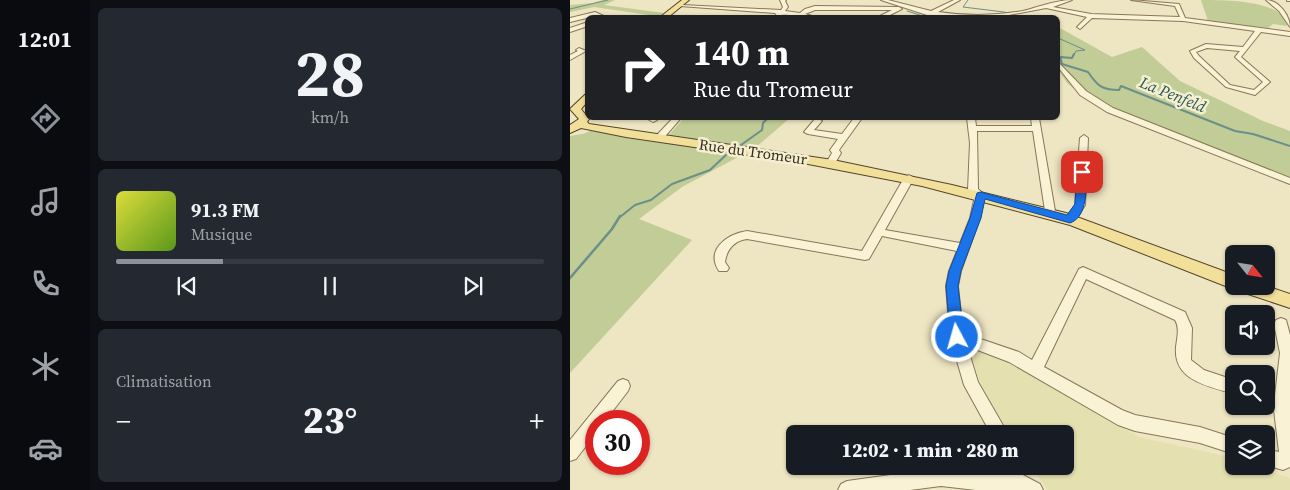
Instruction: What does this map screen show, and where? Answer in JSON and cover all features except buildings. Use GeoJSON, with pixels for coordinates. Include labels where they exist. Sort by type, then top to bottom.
{"type":"FeatureCollection","features":[{"type":"Feature","properties":{"kind":"main road"},"geometry":{"type":"LineString","coordinates":[[667,15],[686,2]]}},
{"type":"Feature","properties":{"kind":"main road"},"geometry":{"type":"LineString","coordinates":[[570,107],[585,91]]}},
{"type":"Feature","properties":{"kind":"main road"},"geometry":{"type":"LineString","coordinates":[[570,130],[577,116],[575,109],[585,98]]}},
{"type":"Feature","properties":{"kind":"main road","name":"Rue du Tromeur"},"geometry":{"type":"LineString","coordinates":[[577,116],[585,126],[596,129],[831,163],[977,192],[1050,211],[1225,279]]}},
{"type":"Feature","properties":{"kind":"main road","name":"Rue du Tromeur"},"geometry":{"type":"LineString","coordinates":[[570,130],[596,129]]}},
{"type":"Feature","properties":{"kind":"main road","name":"Rue du Tromeur"},"geometry":{"type":"LineString","coordinates":[[977,192],[1070,220]]}},
{"type":"Feature","properties":{"kind":"main road"},"geometry":{"type":"LineString","coordinates":[[1272,295],[1290,301]]}},
{"type":"Feature","properties":{"kind":"street"},"geometry":{"type":"LineString","coordinates":[[776,15],[782,12],[786,7],[782,1],[784,0]]}},
{"type":"Feature","properties":{"kind":"street"},"geometry":{"type":"LineString","coordinates":[[883,0],[902,8],[928,15]]}},
{"type":"Feature","properties":{"kind":"street"},"geometry":{"type":"LineString","coordinates":[[934,15],[958,0]]}},
{"type":"Feature","properties":{"kind":"street"},"geometry":{"type":"LineString","coordinates":[[1003,15],[1047,8],[1070,0]]}},
{"type":"Feature","properties":{"kind":"street"},"geometry":{"type":"LineString","coordinates":[[1268,0],[1281,10],[1290,25]]}},
{"type":"Feature","properties":{"kind":"street"},"geometry":{"type":"LineString","coordinates":[[686,2],[782,12],[794,15]]}},
{"type":"Feature","properties":{"kind":"street"},"geometry":{"type":"LineString","coordinates":[[1125,18],[1130,4],[1178,5],[1183,19]]}},
{"type":"Feature","properties":{"kind":"street"},"geometry":{"type":"LineString","coordinates":[[800,15],[815,8],[902,8]]}},
{"type":"Feature","properties":{"kind":"street"},"geometry":{"type":"LineString","coordinates":[[887,15],[902,8]]}},
{"type":"Feature","properties":{"kind":"street"},"geometry":{"type":"LineString","coordinates":[[1047,8],[1092,16],[1183,19],[1290,34]]}},
{"type":"Feature","properties":{"kind":"street"},"geometry":{"type":"LineString","coordinates":[[570,20],[585,16]]}},
{"type":"Feature","properties":{"kind":"street"},"geometry":{"type":"LineString","coordinates":[[1080,27],[1092,16]]}},
{"type":"Feature","properties":{"kind":"street"},"geometry":{"type":"LineString","coordinates":[[570,30],[585,25]]}},
{"type":"Feature","properties":{"kind":"street"},"geometry":{"type":"LineString","coordinates":[[1243,49],[1206,46],[1193,52],[1228,86],[1255,93],[1267,82],[1239,60],[1238,55],[1259,30]]}},
{"type":"Feature","properties":{"kind":"street"},"geometry":{"type":"LineString","coordinates":[[570,58],[583,51],[579,50]]}},
{"type":"Feature","properties":{"kind":"street"},"geometry":{"type":"LineString","coordinates":[[1060,66],[1083,93],[1110,110],[1143,125],[1290,181]]}},
{"type":"Feature","properties":{"kind":"street"},"geometry":{"type":"LineString","coordinates":[[658,139],[675,120]]}},
{"type":"Feature","properties":{"kind":"street"},"geometry":{"type":"LineString","coordinates":[[831,163],[838,153],[834,150],[856,120]]}},
{"type":"Feature","properties":{"kind":"street"},"geometry":{"type":"LineString","coordinates":[[971,120],[977,192],[975,218],[955,271],[952,286],[957,337],[971,386],[995,425]]}},
{"type":"Feature","properties":{"kind":"street"},"geometry":{"type":"LineString","coordinates":[[1035,120],[1050,211]]}},
{"type":"Feature","properties":{"kind":"street"},"geometry":{"type":"LineString","coordinates":[[818,121],[808,132],[843,137]]}},
{"type":"Feature","properties":{"kind":"street"},"geometry":{"type":"LineString","coordinates":[[972,128],[1037,129]]}},
{"type":"Feature","properties":{"kind":"street"},"geometry":{"type":"LineString","coordinates":[[1070,220],[1080,205],[1084,138]]}},
{"type":"Feature","properties":{"kind":"street"},"geometry":{"type":"LineString","coordinates":[[723,268],[719,262],[719,256],[728,242],[740,236],[748,235],[865,256],[909,178]]}},
{"type":"Feature","properties":{"kind":"street"},"geometry":{"type":"LineString","coordinates":[[878,232],[965,248]]}},
{"type":"Feature","properties":{"kind":"street"},"geometry":{"type":"LineString","coordinates":[[1035,370],[1083,272],[1180,316],[1184,322],[1184,358],[1187,368],[1196,374],[1225,385]]}},
{"type":"Feature","properties":{"kind":"street"},"geometry":{"type":"LineString","coordinates":[[1275,460],[1283,462],[1288,458],[1281,405],[1287,353],[1281,324]]}},
{"type":"Feature","properties":{"kind":"street"},"geometry":{"type":"LineString","coordinates":[[957,337],[1014,357],[1118,417],[1135,423],[1200,435],[1225,443]]}},
{"type":"Feature","properties":{"kind":"street"},"geometry":{"type":"LineString","coordinates":[[570,453],[623,386]]}},
{"type":"Feature","properties":{"kind":"street"},"geometry":{"type":"LineString","coordinates":[[1275,403],[1281,405]]}},
{"type":"Feature","properties":{"kind":"street"},"geometry":{"type":"LineString","coordinates":[[850,490],[941,478],[976,481],[1003,479],[1022,482],[1034,490]]}},
{"type":"Feature","properties":{"kind":"shaded area"},"geometry":{"type":"Polygon","coordinates":[[[967,347],[1003,359],[1139,437],[1225,456],[1225,475],[1275,475],[1275,473],[1290,478],[1290,490],[1048,490],[1037,475],[1074,475],[1074,425],[1005,425],[982,387],[967,347]]]}},
{"type":"Feature","properties":{"kind":"green space"},"geometry":{"type":"Polygon","coordinates":[[[603,0],[615,0],[604,5],[664,13],[660,15],[649,15],[594,7],[570,12],[570,5],[603,0]]]}},
{"type":"Feature","properties":{"kind":"green space"},"geometry":{"type":"Polygon","coordinates":[[[1201,0],[1238,1],[1265,6],[1284,17],[1287,26],[1273,24],[1268,28],[1208,21],[1201,0]]]}},
{"type":"Feature","properties":{"kind":"green space"},"geometry":{"type":"Polygon","coordinates":[[[1060,28],[1112,57],[1142,47],[1180,81],[1263,121],[1290,131],[1290,183],[1131,122],[1093,104],[1067,83],[1060,72],[1060,28]]]}},
{"type":"Feature","properties":{"kind":"green space"},"geometry":{"type":"Polygon","coordinates":[[[682,120],[788,120],[755,148],[682,187],[639,219],[692,240],[570,373],[570,136],[583,134],[602,126],[669,135],[682,120]]]}},
{"type":"Feature","properties":{"kind":"waterway"},"geometry":{"type":"LineString","coordinates":[[570,9],[608,0]]}},
{"type":"Feature","properties":{"kind":"waterway","name":"La Penfeld"},"geometry":{"type":"LineString","coordinates":[[968,0],[963,7],[1004,12],[1013,15]]}},
{"type":"Feature","properties":{"kind":"waterway"},"geometry":{"type":"LineString","coordinates":[[907,11],[920,15]]}},
{"type":"Feature","properties":{"kind":"waterway","name":"La Penfeld"},"geometry":{"type":"LineString","coordinates":[[1060,39],[1085,50],[1076,51],[1074,55]]}},
{"type":"Feature","properties":{"kind":"waterway","name":"La Penfeld"},"geometry":{"type":"LineString","coordinates":[[1074,54],[1072,58],[1060,57],[1062,64],[1088,72],[1104,88],[1119,90],[1121,86],[1235,131],[1253,134],[1290,146]]}},
{"type":"Feature","properties":{"kind":"waterway"},"geometry":{"type":"LineString","coordinates":[[741,145],[762,130],[763,123],[766,120]]}},
{"type":"Feature","properties":{"kind":"waterway"},"geometry":{"type":"LineString","coordinates":[[620,217],[635,205],[651,200],[672,184],[710,170],[726,155]]}},
{"type":"Feature","properties":{"kind":"waterway"},"geometry":{"type":"LineString","coordinates":[[570,278],[612,229],[620,216]]}},
{"type":"Feature","properties":{"kind":"route"},"geometry":{"type":"LineString","coordinates":[[957,337],[952,286],[955,271],[975,218],[980,195],[1070,220],[1080,205],[1082,172]]}}]}
